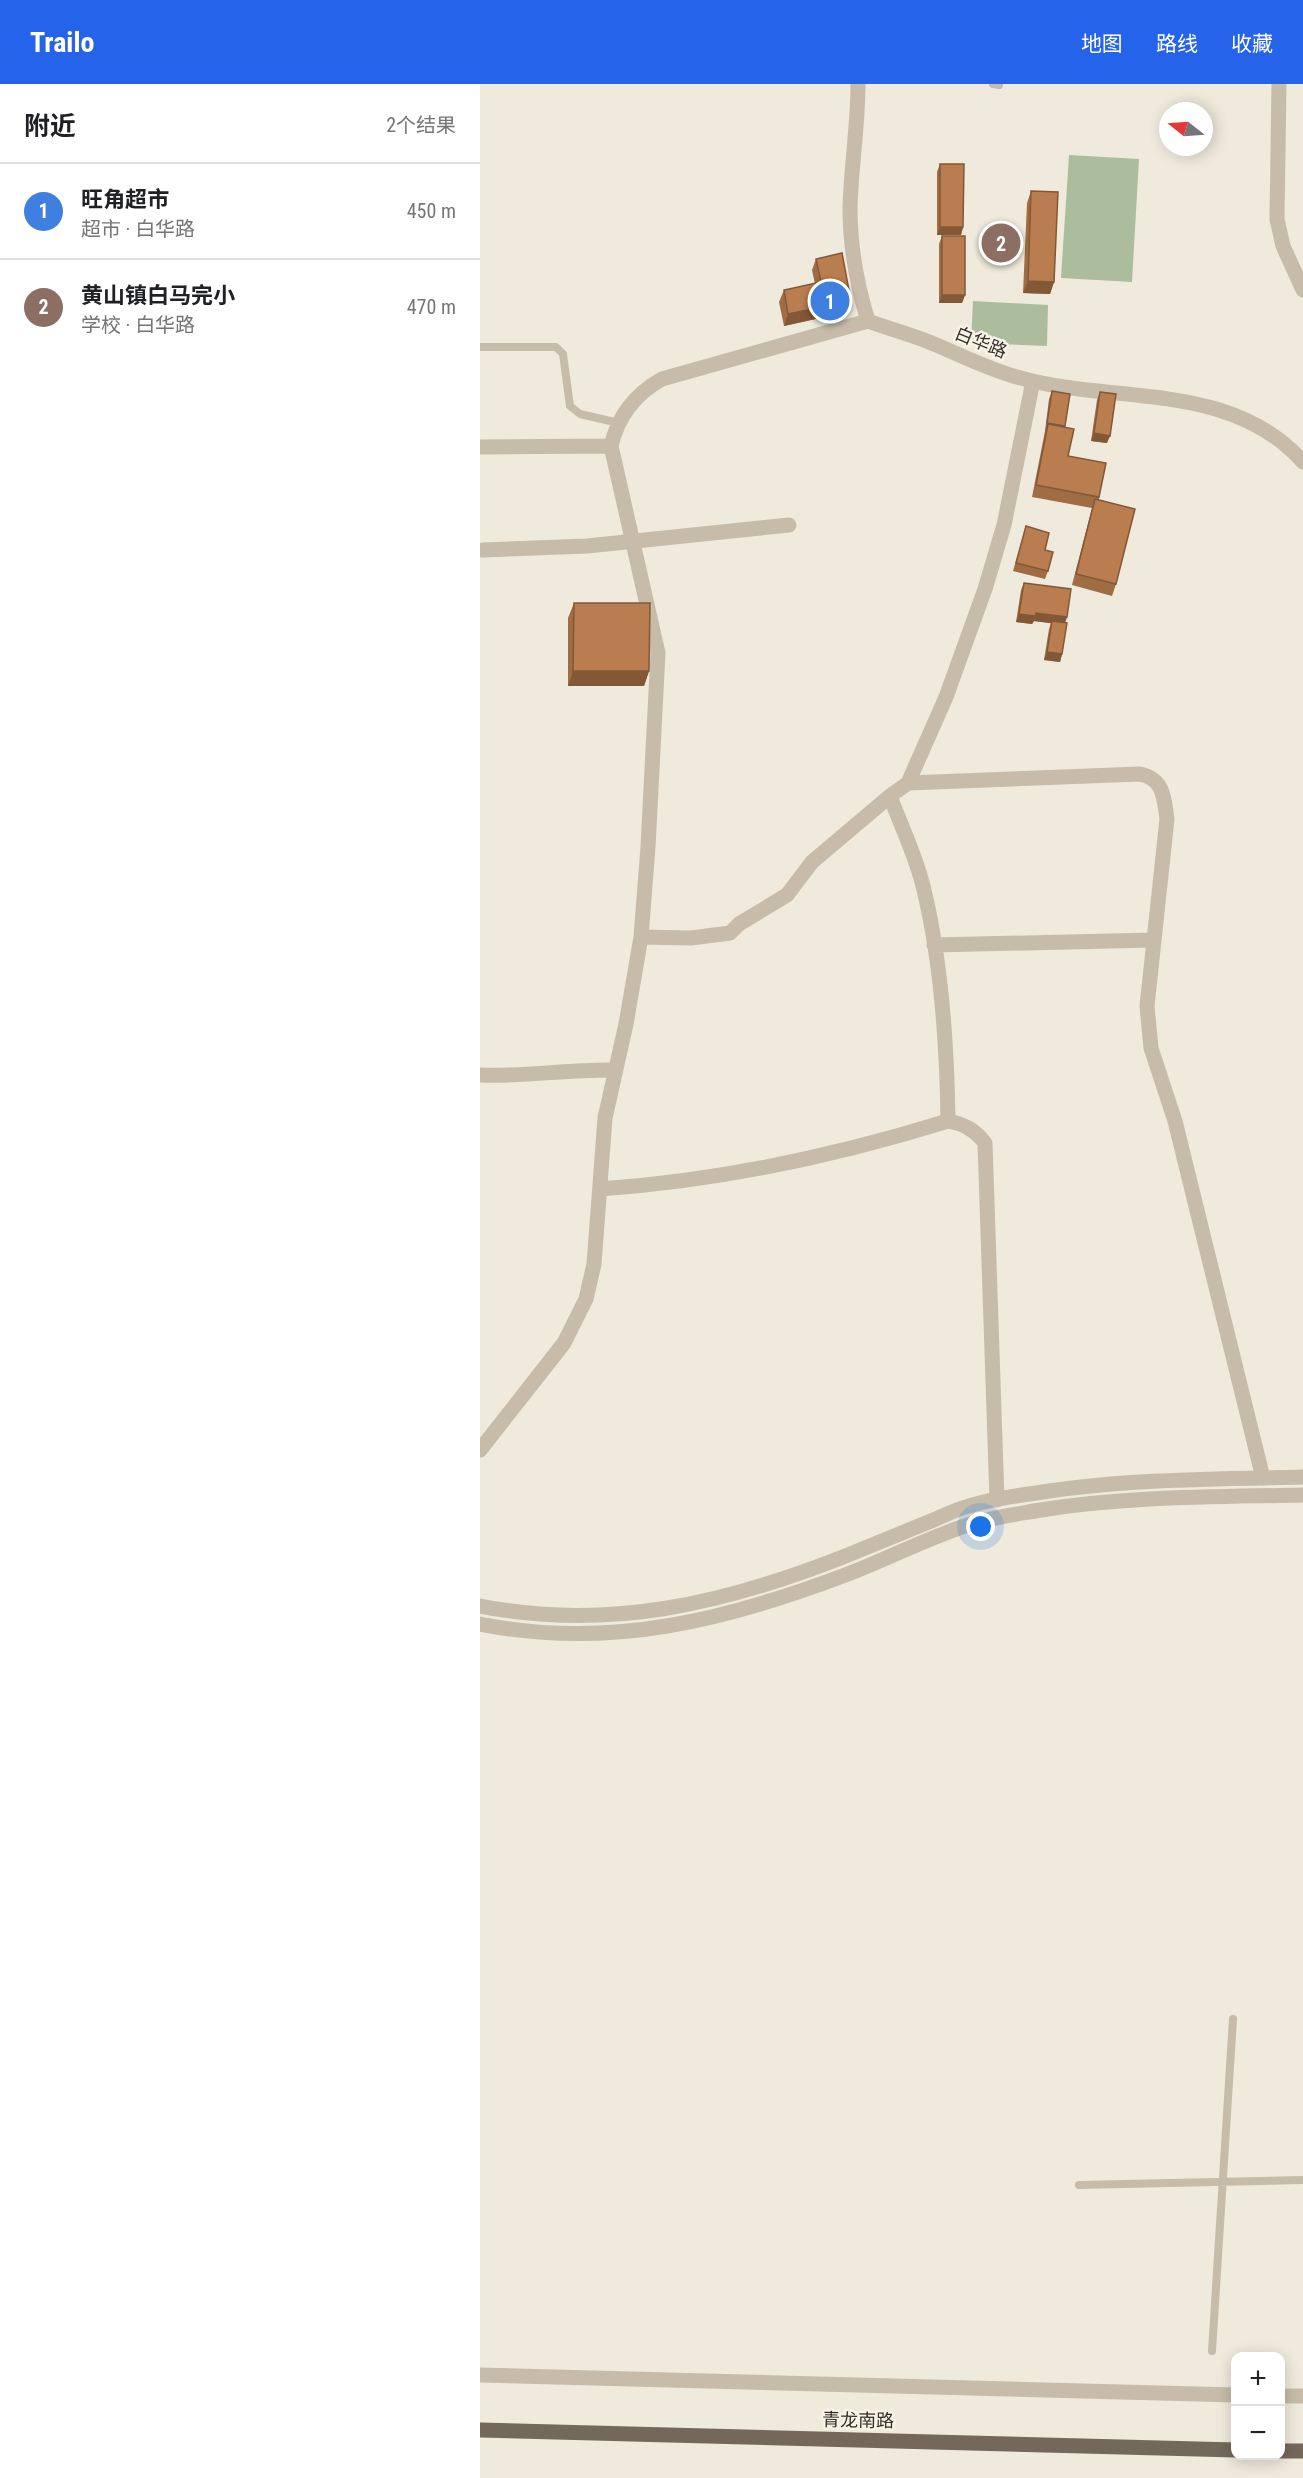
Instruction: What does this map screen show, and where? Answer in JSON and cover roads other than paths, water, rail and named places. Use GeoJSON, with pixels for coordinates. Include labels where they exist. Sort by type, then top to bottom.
{"type":"FeatureCollection","features":[{"type":"Feature","properties":{"kind":"main road","name":"青龙南路"},"geometry":{"type":"LineString","coordinates":[[480,2430],[1231,2450]]}},
{"type":"Feature","properties":{"kind":"main road"},"geometry":{"type":"LineString","coordinates":[[1285,2451],[1303,2451]]}},
{"type":"Feature","properties":{"kind":"street"},"geometry":{"type":"LineString","coordinates":[[480,1450],[564,1343],[586,1299],[594,1264],[605,1118],[626,1023],[641,938],[646,890],[658,653],[611,446],[619,423],[632,402],[662,379],[868,321],[854,259],[850,218],[858,84]]}},
{"type":"Feature","properties":{"kind":"street"},"geometry":{"type":"LineString","coordinates":[[1279,84],[1277,219],[1283,246],[1303,290]]}},
{"type":"Feature","properties":{"kind":"street","name":"白华路"},"geometry":{"type":"LineString","coordinates":[[868,321],[922,339],[1002,372],[1033,381],[1197,403],[1265,430],[1286,442],[1303,462]]}},
{"type":"Feature","properties":{"kind":"street"},"geometry":{"type":"LineString","coordinates":[[641,938],[690,938],[730,933],[739,924],[787,895],[812,862],[908,783],[946,697],[989,578],[1004,525],[1033,381]]}},
{"type":"Feature","properties":{"kind":"street"},"geometry":{"type":"LineString","coordinates":[[480,447],[611,446]]}},
{"type":"Feature","properties":{"kind":"street"},"geometry":{"type":"LineString","coordinates":[[483,550],[587,546],[789,525]]}},
{"type":"Feature","properties":{"kind":"street"},"geometry":{"type":"LineString","coordinates":[[908,783],[1140,774],[1154,779],[1163,793],[1167,819],[1147,1006],[1151,1048],[1175,1122],[1263,1478]]}},
{"type":"Feature","properties":{"kind":"street"},"geometry":{"type":"LineString","coordinates":[[890,796],[924,888],[934,945],[945,1037],[948,1121]]}},
{"type":"Feature","properties":{"kind":"street"},"geometry":{"type":"LineString","coordinates":[[934,945],[1153,940]]}},
{"type":"Feature","properties":{"kind":"street"},"geometry":{"type":"LineString","coordinates":[[480,1075],[507,1076],[583,1069],[615,1070]]}},
{"type":"Feature","properties":{"kind":"street"},"geometry":{"type":"LineString","coordinates":[[600,1189],[659,1184],[729,1174],[886,1140],[948,1121],[968,1127],[985,1143],[996,1500]]}},
{"type":"Feature","properties":{"kind":"street"},"geometry":{"type":"LineString","coordinates":[[480,1606],[540,1615],[574,1617],[608,1616],[686,1605],[752,1589],[842,1557],[968,1506],[996,1500],[1107,1484],[1303,1477]]}},
{"type":"Feature","properties":{"kind":"street"},"geometry":{"type":"LineString","coordinates":[[480,1624],[527,1632],[574,1635],[609,1634],[655,1628],[757,1606],[848,1574],[974,1523],[1018,1514],[1129,1500],[1303,1495]]}},
{"type":"Feature","properties":{"kind":"street"},"geometry":{"type":"LineString","coordinates":[[480,2375],[1231,2395]]}},
{"type":"Feature","properties":{"kind":"street"},"geometry":{"type":"LineString","coordinates":[[1285,2396],[1303,2396]]}},
{"type":"Feature","properties":{"kind":"lane"},"geometry":{"type":"LineString","coordinates":[[480,347],[556,347],[563,354],[570,406],[580,414],[619,423]]}},
{"type":"Feature","properties":{"kind":"lane"},"geometry":{"type":"LineString","coordinates":[[1212,2351],[1233,2019]]}},
{"type":"Feature","properties":{"kind":"lane"},"geometry":{"type":"LineString","coordinates":[[1079,2186],[1303,2180]]}},
{"type":"Feature","properties":{"kind":"place","name":"黄山镇白马完小"},"geometry":{"type":"Point","coordinates":[1001,243]}},
{"type":"Feature","properties":{"kind":"place","name":"旺角超市"},"geometry":{"type":"Point","coordinates":[830,301]}}]}
